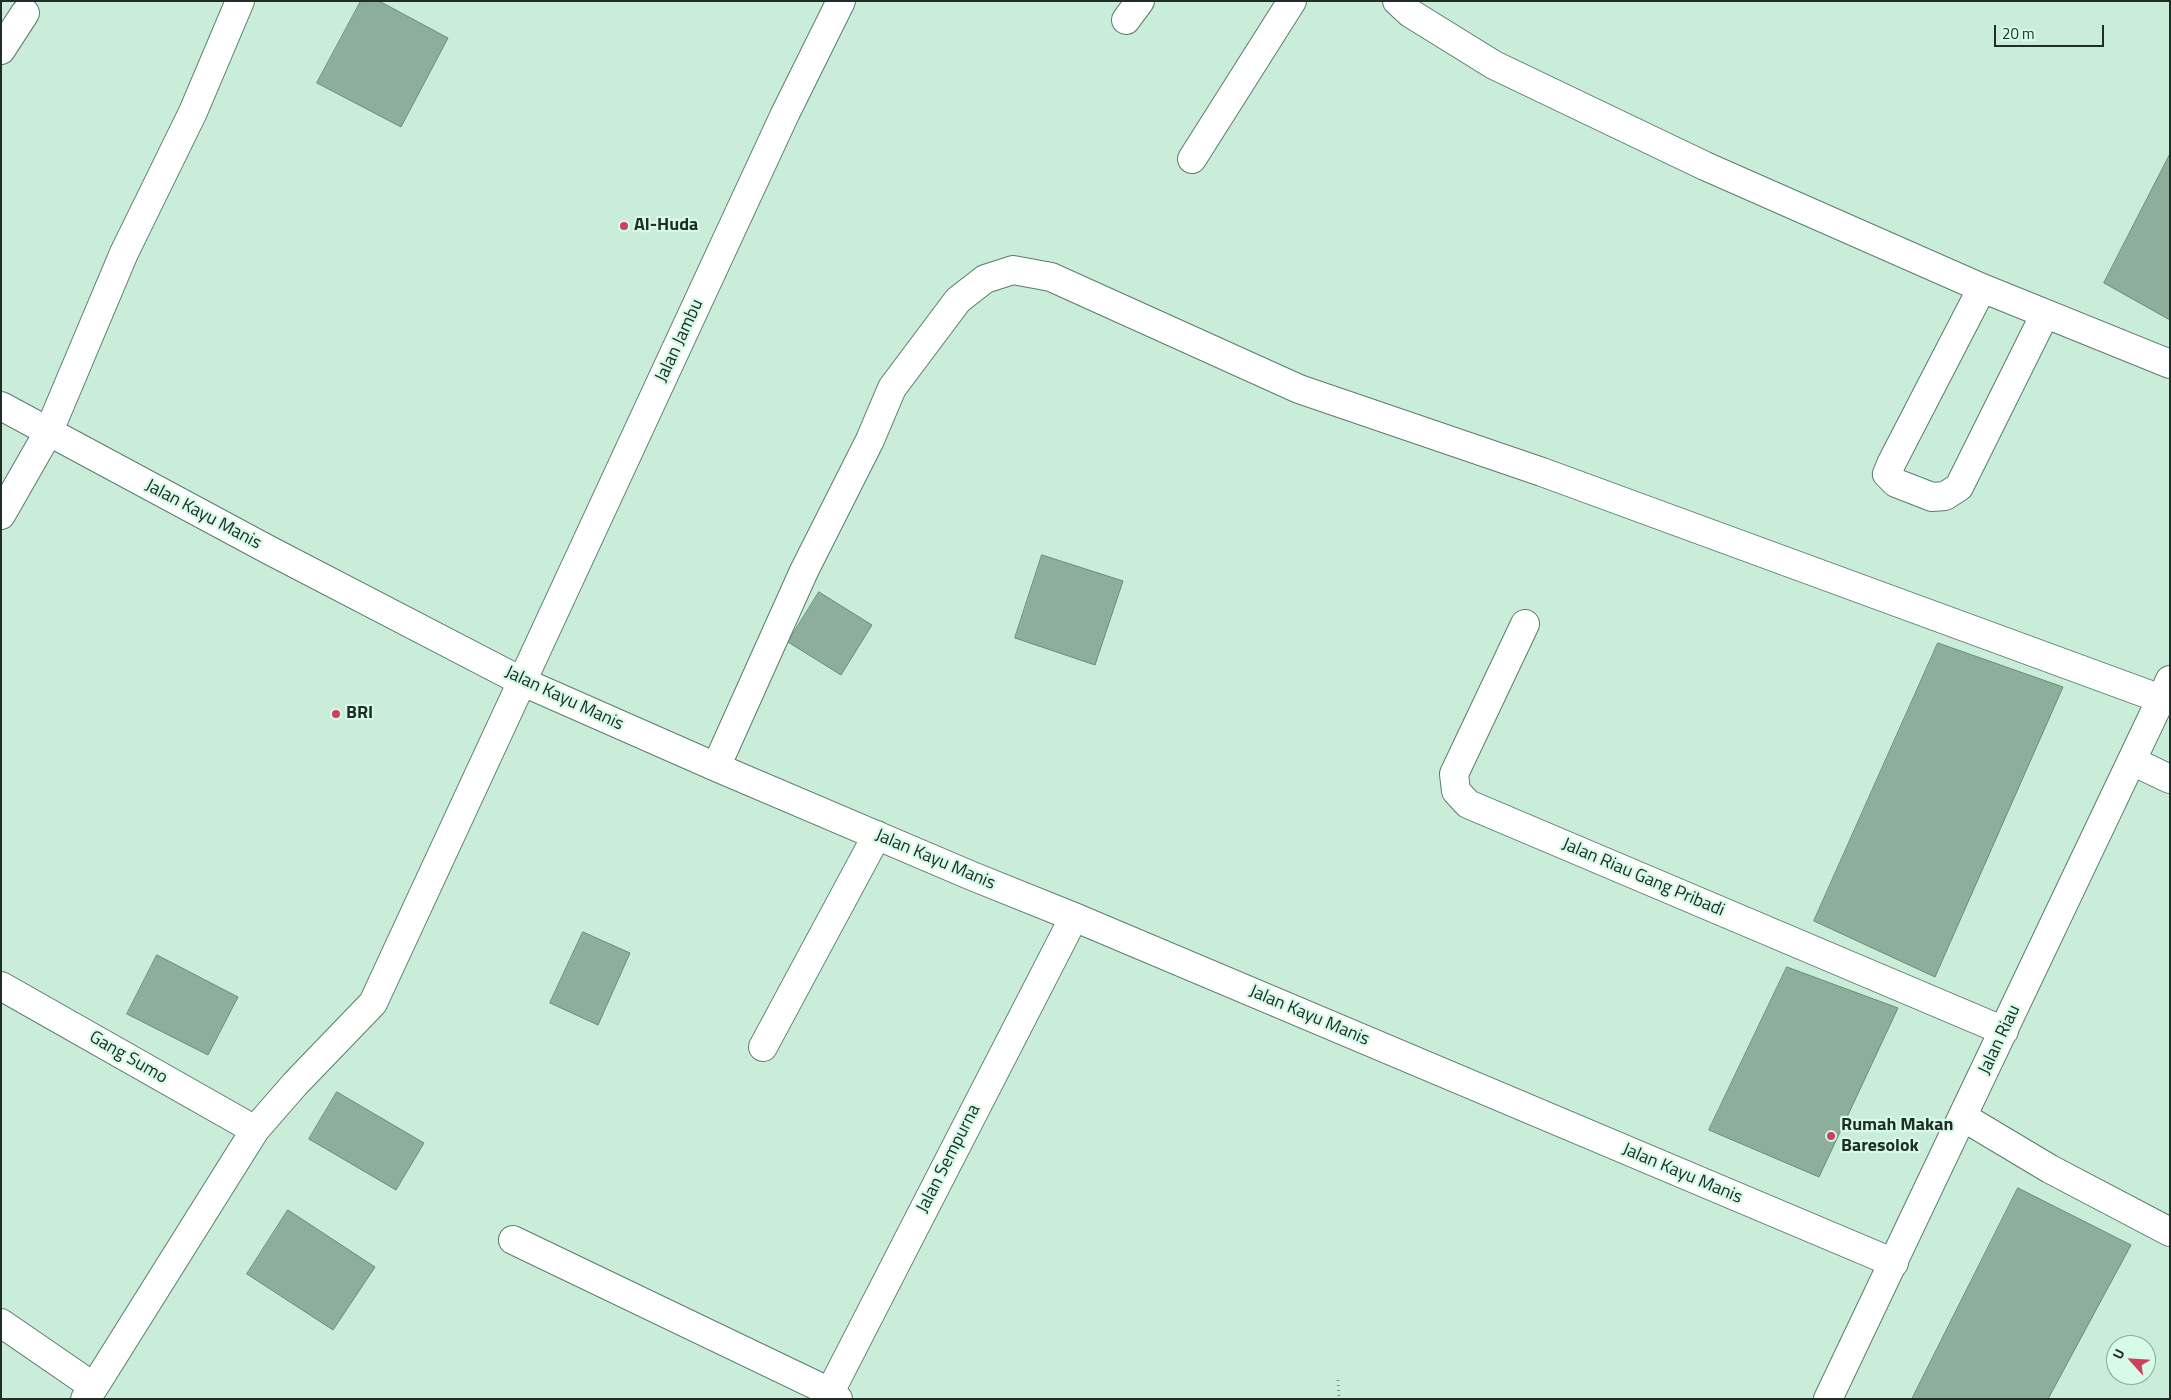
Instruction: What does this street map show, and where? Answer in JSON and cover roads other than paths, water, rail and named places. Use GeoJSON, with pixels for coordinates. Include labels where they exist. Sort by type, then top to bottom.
{"type":"FeatureCollection","features":[{"type":"Feature","properties":{"kind":"street"},"geometry":{"type":"LineString","coordinates":[[1,515],[49,432],[124,253],[193,112],[240,1]]}},
{"type":"Feature","properties":{"kind":"street","name":"Jalan Jambu"},"geometry":{"type":"LineString","coordinates":[[90,1393],[255,1130],[295,1084],[373,1003],[785,114],[841,1]]}},
{"type":"Feature","properties":{"kind":"street"},"geometry":{"type":"LineString","coordinates":[[1192,158],[1292,1]]}},
{"type":"Feature","properties":{"kind":"street"},"geometry":{"type":"LineString","coordinates":[[1397,1],[1410,13],[1494,64],[1705,166],[1982,288],[2170,364]]}},
{"type":"Feature","properties":{"kind":"street"},"geometry":{"type":"LineString","coordinates":[[1,50],[26,13]]}},
{"type":"Feature","properties":{"kind":"street"},"geometry":{"type":"LineString","coordinates":[[716,767],[804,571],[870,440],[892,388],[958,300],[986,279],[1013,270],[1051,278],[1299,389],[2165,690]]}},
{"type":"Feature","properties":{"kind":"street"},"geometry":{"type":"LineString","coordinates":[[1982,288],[1891,464],[1887,474],[1896,483],[1932,497],[1945,496],[1959,487],[2045,314]]}},
{"type":"Feature","properties":{"kind":"street","name":"Jalan Kayu Manis"},"geometry":{"type":"LineString","coordinates":[[1,406],[267,550],[523,682],[972,876],[1074,917],[1894,1263]]}},
{"type":"Feature","properties":{"kind":"street","name":"Jalan Riau Gang Pribadi"},"geometry":{"type":"LineString","coordinates":[[1524,624],[1454,774],[1456,791],[1468,804],[2004,1031]]}},
{"type":"Feature","properties":{"kind":"street","name":"Jalan Riau"},"geometry":{"type":"LineString","coordinates":[[1828,1399],[2165,690]]}},
{"type":"Feature","properties":{"kind":"street"},"geometry":{"type":"LineString","coordinates":[[2132,761],[2170,779]]}},
{"type":"Feature","properties":{"kind":"street"},"geometry":{"type":"LineString","coordinates":[[763,1046],[877,835]]}},
{"type":"Feature","properties":{"kind":"street","name":"Jalan Sempurna"},"geometry":{"type":"LineString","coordinates":[[834,1395],[1074,917]]}},
{"type":"Feature","properties":{"kind":"street","name":"Gang Sumo"},"geometry":{"type":"LineString","coordinates":[[1,986],[255,1130]]}},
{"type":"Feature","properties":{"kind":"street"},"geometry":{"type":"LineString","coordinates":[[1963,1117],[2050,1169],[2170,1232]]}},
{"type":"Feature","properties":{"kind":"street"},"geometry":{"type":"LineString","coordinates":[[513,1240],[834,1395]]}},
{"type":"Feature","properties":{"kind":"street"},"geometry":{"type":"LineString","coordinates":[[1,1323],[90,1393]]}},
{"type":"Feature","properties":{"kind":"place","name":"Al-Huda"},"geometry":{"type":"Point","coordinates":[624,226]}},
{"type":"Feature","properties":{"kind":"place","name":"BRI"},"geometry":{"type":"Point","coordinates":[336,714]}},
{"type":"Feature","properties":{"kind":"place","name":"Rumah Makan Baresolok"},"geometry":{"type":"Point","coordinates":[1831,1136]}}]}
